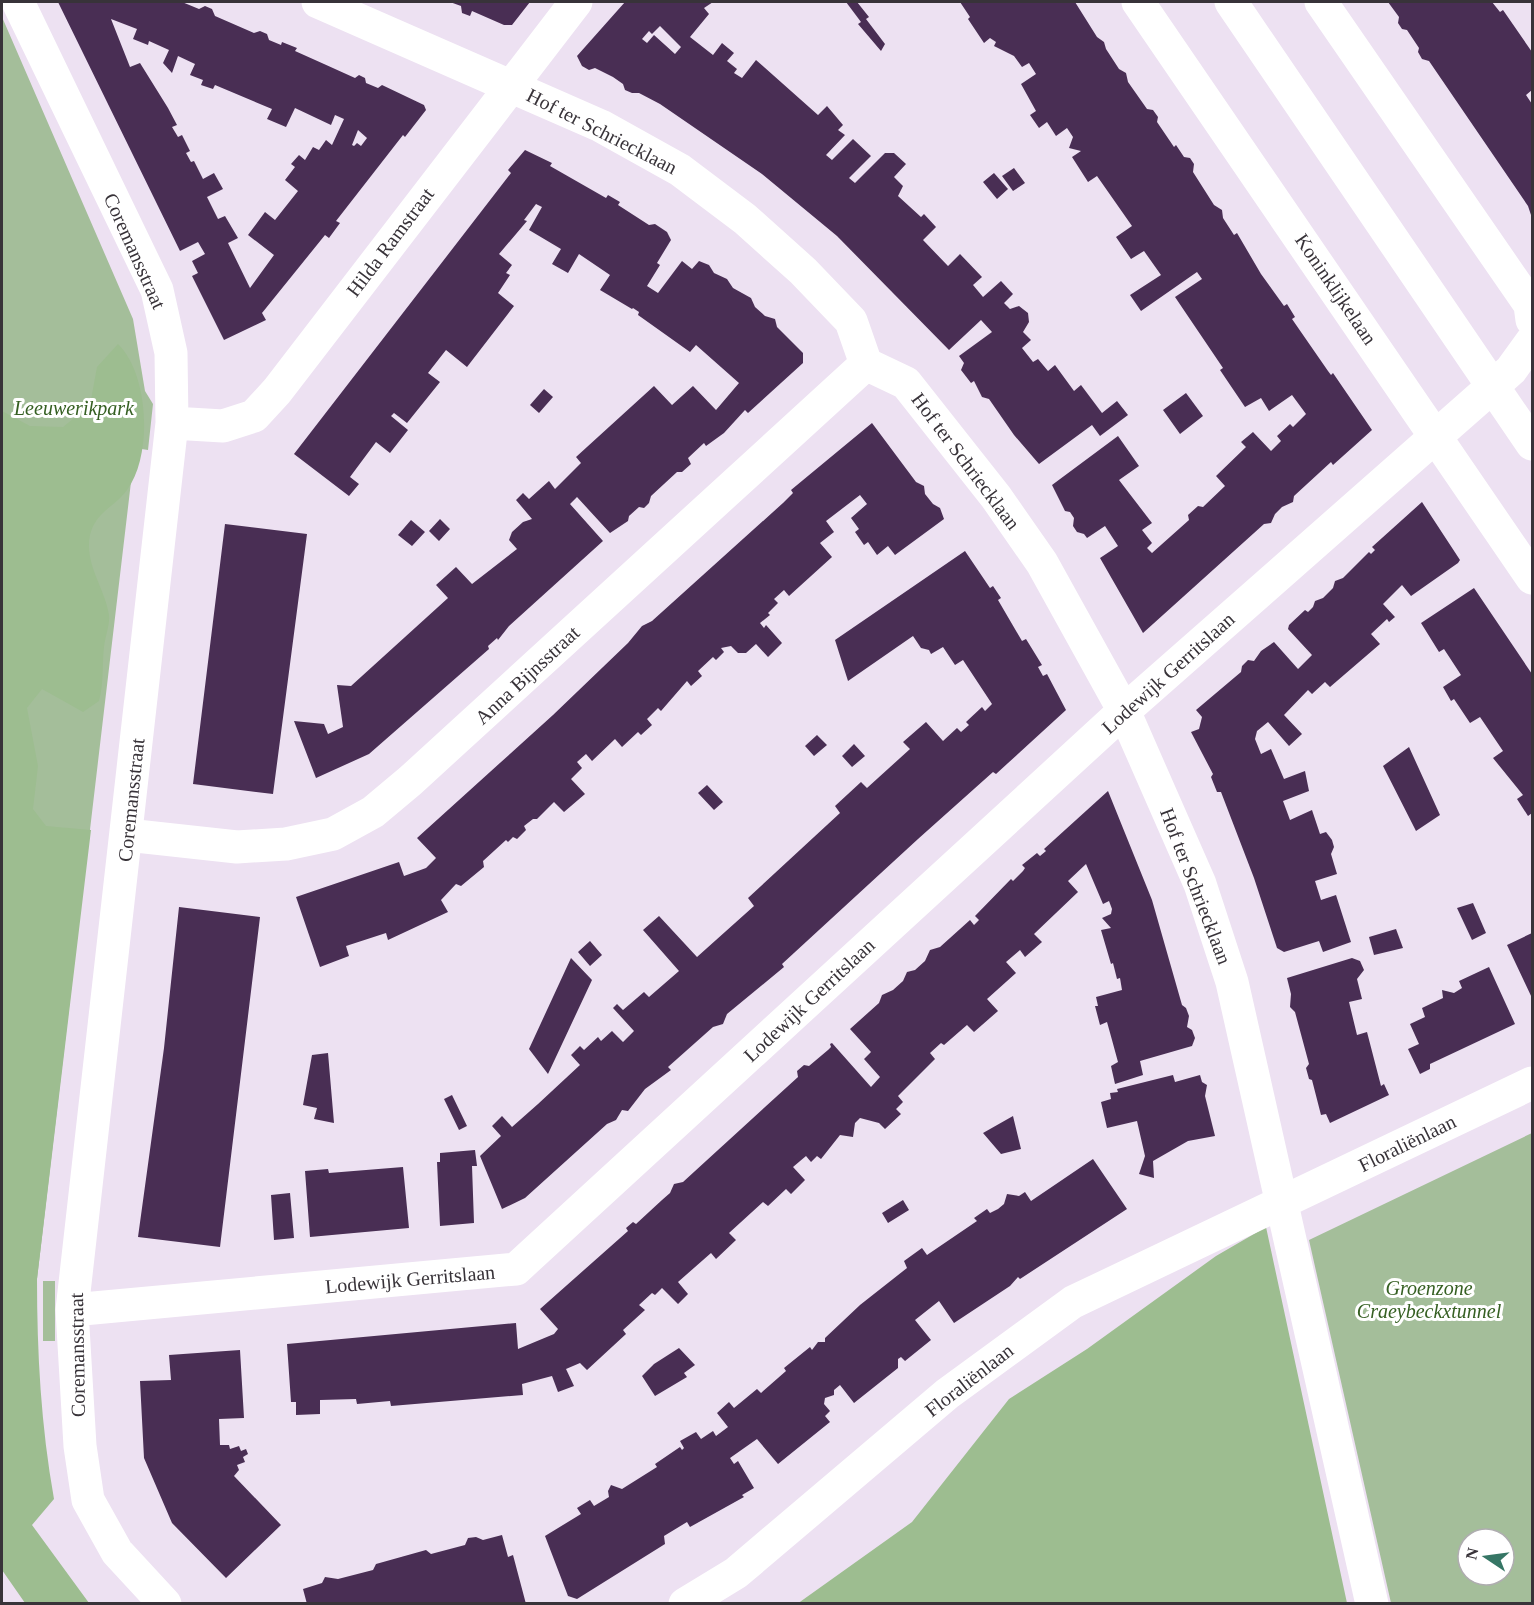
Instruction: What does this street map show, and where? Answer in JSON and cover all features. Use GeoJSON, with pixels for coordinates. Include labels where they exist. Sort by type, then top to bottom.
{"type":"FeatureCollection","features":[{"type":"Feature","properties":{"kind":"street","name":"Coremansstraat"},"geometry":{"type":"LineString","coordinates":[[18,2],[157,290],[171,353],[172,423],[72,1310],[80,1446],[88,1500],[117,1552],[165,1604]]}},
{"type":"Feature","properties":{"kind":"street","name":"Hof ter Schriecklaan"},"geometry":{"type":"LineString","coordinates":[[318,2],[602,126],[680,170],[745,219],[803,271],[851,321],[866,364],[906,383],[996,497],[1042,563],[1124,711],[1200,884],[1218,934],[1232,982],[1282,1203]]}},
{"type":"Feature","properties":{"kind":"street","name":"Hilda Ramstraat"},"geometry":{"type":"LineString","coordinates":[[172,423],[223,426],[254,416],[277,392],[576,2]]}},
{"type":"Feature","properties":{"kind":"street","name":"Koninklijkelaan"},"geometry":{"type":"LineString","coordinates":[[1138,2],[1533,578]]}},
{"type":"Feature","properties":{"kind":"street"},"geometry":{"type":"LineString","coordinates":[[1231,2],[1533,444]]}},
{"type":"Feature","properties":{"kind":"street"},"geometry":{"type":"LineString","coordinates":[[1321,2],[1530,305],[1533,320]]}},
{"type":"Feature","properties":{"kind":"street","name":"Lodewijk Gerritslaan"},"geometry":{"type":"LineString","coordinates":[[72,1310],[516,1269],[1124,711],[1511,370],[1533,341]]}},
{"type":"Feature","properties":{"kind":"street","name":"Anna Bijnsstraat"},"geometry":{"type":"LineString","coordinates":[[127,835],[237,848],[286,844],[333,834],[373,812],[410,781],[866,364]]}},
{"type":"Feature","properties":{"kind":"street","name":"Floraliënlaan"},"geometry":{"type":"LineString","coordinates":[[685,1604],[736,1573],[947,1394],[1073,1302],[1533,1083]]}},
{"type":"Feature","properties":{"kind":"street"},"geometry":{"type":"LineString","coordinates":[[1282,1203],[1372,1604]]}},
{"type":"Feature","properties":{"kind":"green space","name":"Leeuwerikpark"},"geometry":{"type":"Polygon","coordinates":[[[2,17],[133,319],[145,391],[153,404],[148,450],[135,448],[37,1279],[37,1337],[2,1423],[2,17]]]}},
{"type":"Feature","properties":{"kind":"green space","name":"Leeuwerikpark"},"geometry":{"type":"Polygon","coordinates":[[[118,344],[128,357],[136,375],[144,415],[144,436],[141,457],[127,490],[101,515],[90,535],[92,566],[109,615],[101,694],[99,701],[83,712],[42,689],[27,708],[38,766],[33,809],[46,826],[91,830],[37,1279],[41,1389],[54,1499],[32,1525],[89,1603],[25,1603],[2,1570],[2,411],[30,426],[63,427],[90,405],[97,367],[118,344]]]}},
{"type":"Feature","properties":{"kind":"green space","name":"Groenzone Craeybeckxtunnel"},"geometry":{"type":"Polygon","coordinates":[[[1532,1133],[1532,1603],[1391,1603],[1309,1240],[1532,1133]]]}},
{"type":"Feature","properties":{"kind":"green space"},"geometry":{"type":"Polygon","coordinates":[[[1266,1227],[1347,1603],[797,1604],[912,1522],[1009,1399],[1087,1349],[1216,1256],[1266,1227]]]}},
{"type":"Feature","properties":{"kind":"green space"},"geometry":{"type":"Polygon","coordinates":[[[43,1281],[55,1281],[55,1341],[43,1341],[43,1281]]]}},
{"type":"Feature","properties":{"kind":"building"},"geometry":{"type":"Polygon","coordinates":[[[58,2],[182,2],[199,9],[205,6],[212,9],[215,16],[254,33],[260,31],[267,34],[269,40],[297,48],[295,51],[355,78],[359,75],[365,78],[366,83],[378,88],[382,85],[424,105],[426,110],[405,137],[403,135],[336,221],[340,223],[329,238],[325,235],[262,313],[266,320],[224,340],[192,276],[198,273],[192,261],[205,254],[198,242],[180,251],[58,2]],[[111,19],[130,67],[140,63],[177,125],[172,127],[178,137],[182,135],[190,151],[186,153],[191,162],[194,161],[203,179],[214,173],[223,189],[207,197],[218,219],[225,216],[238,238],[228,243],[250,288],[274,255],[248,235],[265,212],[275,220],[298,191],[285,180],[295,167],[291,164],[299,155],[305,160],[313,147],[319,150],[326,140],[332,145],[344,119],[335,115],[331,125],[295,108],[286,127],[267,119],[272,109],[215,85],[213,89],[201,85],[203,80],[190,75],[195,64],[178,56],[172,73],[163,63],[169,50],[149,41],[148,45],[133,39],[137,29],[111,19]],[[358,130],[352,145],[354,146],[357,143],[361,146],[367,138],[358,130]]]}},
{"type":"Feature","properties":{"kind":"building"},"geometry":{"type":"Polygon","coordinates":[[[450,2],[530,2],[512,25],[504,25],[472,11],[470,16],[462,13],[461,6],[450,2]]]}},
{"type":"Feature","properties":{"kind":"building"},"geometry":{"type":"Polygon","coordinates":[[[625,2],[713,2],[704,8],[709,14],[690,37],[713,55],[722,43],[734,53],[727,61],[737,69],[734,73],[742,78],[756,60],[818,115],[827,106],[843,125],[838,130],[845,135],[826,155],[832,160],[853,139],[871,156],[849,178],[855,183],[885,153],[894,153],[906,164],[894,177],[903,186],[898,196],[921,217],[924,214],[936,227],[923,240],[948,266],[960,254],[982,277],[973,285],[983,297],[1001,281],[1013,294],[1004,303],[1010,309],[1019,306],[1028,313],[1029,322],[1023,332],[1031,340],[1022,348],[1033,362],[1038,359],[1048,371],[1055,365],[1074,391],[1081,385],[1102,413],[1117,401],[1128,415],[1100,436],[1092,425],[1039,464],[1014,435],[989,399],[982,397],[974,381],[971,383],[961,370],[964,363],[959,356],[992,332],[981,320],[949,350],[837,236],[762,174],[660,104],[639,93],[625,90],[623,84],[595,68],[589,70],[582,66],[577,56],[625,2]],[[660,26],[652,34],[649,31],[642,39],[647,43],[654,35],[675,54],[681,47],[660,26]]]}},
{"type":"Feature","properties":{"kind":"building"},"geometry":{"type":"Polygon","coordinates":[[[846,2],[857,2],[869,17],[866,19],[885,44],[881,51],[858,24],[861,22],[846,2]]]}},
{"type":"Feature","properties":{"kind":"building"},"geometry":{"type":"Polygon","coordinates":[[[960,2],[1075,2],[1097,37],[1104,42],[1119,69],[1126,73],[1128,82],[1147,109],[1153,110],[1158,117],[1157,122],[1174,147],[1176,145],[1184,157],[1190,158],[1194,164],[1193,172],[1214,205],[1222,210],[1223,218],[1234,235],[1237,233],[1261,274],[1284,306],[1287,304],[1295,317],[1292,319],[1372,430],[1333,465],[1331,462],[1294,496],[1293,502],[1282,507],[1275,514],[1271,523],[1264,524],[1143,633],[1100,558],[1118,546],[1105,526],[1087,538],[1084,534],[1077,532],[1073,526],[1074,518],[1070,512],[1065,511],[1052,485],[1118,436],[1139,466],[1119,480],[1152,523],[1142,530],[1152,543],[1147,548],[1152,553],[1189,520],[1188,515],[1198,506],[1203,507],[1225,486],[1216,476],[1246,447],[1241,442],[1253,432],[1271,451],[1281,441],[1277,436],[1290,424],[1293,427],[1306,414],[1292,395],[1269,411],[1261,398],[1245,407],[1220,370],[1223,368],[1175,297],[1202,279],[1197,272],[1141,311],[1130,295],[1161,275],[1144,251],[1131,259],[1116,237],[1132,226],[1097,176],[1088,182],[1072,157],[1081,151],[1069,148],[1073,137],[1067,128],[1056,136],[1047,122],[1039,128],[1030,115],[1036,111],[1021,84],[1036,74],[1029,63],[1022,67],[1014,56],[994,46],[996,42],[990,38],[984,43],[960,2]]]}},
{"type":"Feature","properties":{"kind":"building"},"geometry":{"type":"Polygon","coordinates":[[[1388,2],[1492,2],[1500,12],[1503,10],[1532,52],[1532,90],[1526,95],[1532,104],[1532,218],[1528,206],[1429,61],[1422,59],[1418,52],[1419,48],[1407,30],[1402,29],[1398,23],[1399,17],[1388,2]]]}},
{"type":"Feature","properties":{"kind":"building"},"geometry":{"type":"Polygon","coordinates":[[[525,150],[552,163],[550,166],[606,198],[608,195],[620,202],[618,205],[649,225],[655,224],[667,232],[671,240],[657,263],[660,265],[647,286],[658,293],[682,261],[692,269],[699,261],[709,265],[714,273],[727,279],[733,288],[751,298],[755,307],[765,316],[775,319],[777,327],[803,353],[803,363],[748,413],[745,410],[724,433],[706,446],[704,443],[688,458],[691,464],[682,472],[677,472],[651,496],[644,508],[639,507],[629,516],[628,521],[610,533],[577,497],[570,504],[603,541],[509,626],[498,640],[497,638],[488,646],[489,649],[369,754],[316,778],[294,721],[324,724],[328,734],[343,727],[337,685],[351,686],[448,598],[436,585],[456,567],[472,584],[517,549],[509,540],[512,532],[523,522],[532,519],[516,500],[523,493],[529,499],[549,481],[555,489],[581,463],[576,457],[654,386],[672,405],[693,386],[716,410],[739,383],[696,345],[690,352],[638,315],[639,312],[600,290],[610,275],[579,254],[568,273],[552,264],[561,249],[529,230],[542,207],[536,204],[524,220],[527,221],[499,254],[512,265],[506,273],[510,275],[498,293],[514,306],[467,367],[446,350],[428,373],[440,382],[407,423],[394,413],[391,416],[408,430],[390,453],[376,442],[350,477],[359,484],[349,496],[294,454],[511,173],[508,170],[525,150]]]}},
{"type":"Feature","properties":{"kind":"building"},"geometry":{"type":"Polygon","coordinates":[[[1014,168],[1025,183],[1013,191],[1002,176],[1014,168]]]}},
{"type":"Feature","properties":{"kind":"building"},"geometry":{"type":"Polygon","coordinates":[[[994,173],[1008,189],[997,199],[983,182],[994,173]]]}},
{"type":"Feature","properties":{"kind":"building"},"geometry":{"type":"Polygon","coordinates":[[[544,389],[553,397],[539,413],[530,405],[544,389]]]}},
{"type":"Feature","properties":{"kind":"building"},"geometry":{"type":"Polygon","coordinates":[[[1186,393],[1203,416],[1180,434],[1163,410],[1186,393]]]}},
{"type":"Feature","properties":{"kind":"building"},"geometry":{"type":"Polygon","coordinates":[[[872,423],[916,482],[924,486],[925,494],[933,504],[940,508],[944,519],[895,555],[888,546],[877,555],[868,542],[864,545],[855,532],[859,529],[851,518],[867,504],[860,495],[826,521],[834,532],[820,543],[832,557],[789,596],[784,590],[774,599],[778,603],[768,613],[770,615],[760,623],[764,628],[766,625],[782,643],[768,657],[756,644],[746,653],[738,653],[731,646],[721,648],[724,652],[716,660],[713,657],[698,671],[702,676],[691,686],[687,681],[661,711],[658,708],[647,719],[652,725],[641,735],[638,732],[622,747],[615,739],[592,761],[586,754],[577,762],[582,768],[571,779],[585,794],[564,812],[554,802],[537,819],[533,819],[524,826],[526,830],[517,839],[513,837],[508,842],[506,840],[483,861],[484,867],[461,886],[456,884],[441,900],[448,912],[388,940],[386,933],[346,946],[349,956],[320,967],[296,897],[399,862],[404,876],[426,868],[436,858],[417,838],[553,715],[628,643],[642,626],[652,621],[783,503],[793,493],[791,490],[872,423]]]}},
{"type":"Feature","properties":{"kind":"building"},"geometry":{"type":"Polygon","coordinates":[[[1422,502],[1460,560],[1458,563],[1411,596],[1402,585],[1383,604],[1395,617],[1389,622],[1387,619],[1371,634],[1380,644],[1330,687],[1325,682],[1312,694],[1308,690],[1284,715],[1302,734],[1289,746],[1268,722],[1257,731],[1255,739],[1261,754],[1271,749],[1284,779],[1305,771],[1309,791],[1283,801],[1290,820],[1312,810],[1320,834],[1326,832],[1332,840],[1334,847],[1331,854],[1337,874],[1315,881],[1321,900],[1336,895],[1351,942],[1323,952],[1319,941],[1284,952],[1277,948],[1254,878],[1221,792],[1217,792],[1211,777],[1213,774],[1191,732],[1199,729],[1202,717],[1196,710],[1241,672],[1242,666],[1248,660],[1254,661],[1261,651],[1274,642],[1298,669],[1312,655],[1288,629],[1289,625],[1305,610],[1308,612],[1315,601],[1323,598],[1333,588],[1335,581],[1343,578],[1369,552],[1371,554],[1375,550],[1372,547],[1422,502]]]}},
{"type":"Feature","properties":{"kind":"building"},"geometry":{"type":"Polygon","coordinates":[[[440,519],[450,529],[439,541],[429,531],[440,519]]]}},
{"type":"Feature","properties":{"kind":"building"},"geometry":{"type":"Polygon","coordinates":[[[411,520],[425,532],[412,546],[398,535],[411,520]]]}},
{"type":"Feature","properties":{"kind":"building"},"geometry":{"type":"Polygon","coordinates":[[[225,524],[307,534],[273,794],[193,784],[225,524]]]}},
{"type":"Feature","properties":{"kind":"building"},"geometry":{"type":"Polygon","coordinates":[[[965,551],[990,588],[993,586],[1001,598],[998,600],[1022,641],[1026,639],[1042,665],[1038,667],[1043,676],[1047,674],[1066,710],[996,774],[993,772],[918,839],[782,964],[784,967],[727,1014],[723,1024],[713,1027],[668,1067],[671,1070],[645,1089],[628,1111],[622,1110],[616,1120],[607,1124],[525,1198],[502,1209],[480,1156],[501,1136],[492,1126],[502,1116],[512,1127],[538,1104],[580,1065],[571,1055],[580,1046],[584,1050],[598,1037],[601,1041],[612,1031],[623,1042],[634,1031],[613,1008],[617,1004],[623,1010],[644,992],[649,997],[679,971],[643,930],[659,916],[697,957],[754,906],[748,898],[840,813],[835,806],[861,782],[867,788],[910,749],[903,742],[926,722],[943,741],[957,728],[961,732],[969,725],[966,722],[982,707],[985,711],[992,704],[963,660],[955,665],[943,647],[931,654],[929,650],[921,648],[913,636],[848,681],[835,640],[965,551]]]}},
{"type":"Feature","properties":{"kind":"building"},"geometry":{"type":"Polygon","coordinates":[[[1474,588],[1532,674],[1532,813],[1528,816],[1517,799],[1523,795],[1493,758],[1503,751],[1480,717],[1470,723],[1454,699],[1451,701],[1443,687],[1461,675],[1444,649],[1439,652],[1421,623],[1474,588]]]}},
{"type":"Feature","properties":{"kind":"building"},"geometry":{"type":"Polygon","coordinates":[[[817,735],[827,745],[814,756],[805,746],[817,735]]]}},
{"type":"Feature","properties":{"kind":"building"},"geometry":{"type":"Polygon","coordinates":[[[854,744],[865,756],[852,767],[842,756],[854,744]]]}},
{"type":"Feature","properties":{"kind":"building"},"geometry":{"type":"Polygon","coordinates":[[[1409,747],[1440,815],[1416,831],[1383,766],[1409,747]]]}},
{"type":"Feature","properties":{"kind":"building"},"geometry":{"type":"Polygon","coordinates":[[[707,785],[723,802],[714,810],[698,793],[707,785]]]}},
{"type":"Feature","properties":{"kind":"building"},"geometry":{"type":"Polygon","coordinates":[[[1108,791],[1152,900],[1182,1005],[1189,1016],[1187,1027],[1192,1030],[1195,1038],[1192,1046],[1140,1061],[1143,1075],[1115,1084],[1111,1066],[1118,1062],[1107,1022],[1100,1025],[1095,1006],[1098,1006],[1096,997],[1122,990],[1120,978],[1117,979],[1113,963],[1111,964],[1101,930],[1111,928],[1102,918],[1111,914],[1112,909],[1109,901],[1103,904],[1086,864],[1068,881],[1078,892],[1034,934],[1042,942],[1025,957],[1020,950],[1006,962],[1016,973],[987,999],[998,1011],[974,1032],[967,1025],[944,1045],[941,1043],[930,1053],[935,1059],[898,1096],[903,1102],[896,1109],[901,1114],[885,1129],[879,1123],[860,1118],[855,1123],[853,1137],[840,1135],[821,1159],[817,1156],[811,1162],[806,1156],[793,1167],[805,1180],[791,1194],[786,1189],[768,1206],[763,1202],[729,1233],[736,1240],[716,1259],[711,1253],[678,1282],[688,1294],[678,1304],[662,1288],[655,1295],[652,1293],[639,1305],[645,1310],[623,1330],[626,1334],[587,1370],[580,1363],[566,1369],[574,1386],[558,1392],[552,1376],[522,1384],[523,1395],[391,1406],[390,1401],[357,1404],[356,1399],[320,1400],[320,1414],[296,1415],[296,1402],[291,1402],[287,1344],[516,1323],[518,1349],[554,1334],[558,1329],[540,1309],[628,1231],[626,1228],[633,1222],[636,1224],[670,1193],[674,1184],[683,1182],[798,1077],[797,1071],[804,1065],[809,1066],[828,1050],[831,1047],[830,1044],[832,1043],[871,1087],[880,1077],[864,1059],[871,1052],[850,1029],[879,1003],[882,995],[893,990],[903,981],[907,972],[915,970],[925,961],[930,950],[940,947],[970,920],[974,925],[979,920],[975,916],[1011,879],[1013,881],[1023,871],[1025,868],[1022,865],[1037,853],[1040,856],[1046,851],[1044,849],[1108,791]]]}},
{"type":"Feature","properties":{"kind":"building"},"geometry":{"type":"Polygon","coordinates":[[[1473,903],[1486,933],[1472,940],[1457,908],[1473,903]]]}},
{"type":"Feature","properties":{"kind":"building"},"geometry":{"type":"Polygon","coordinates":[[[179,907],[260,917],[220,1247],[138,1237],[164,1048],[179,907]]]}},
{"type":"Feature","properties":{"kind":"building"},"geometry":{"type":"Polygon","coordinates":[[[1396,929],[1403,948],[1374,955],[1369,937],[1396,929]]]}},
{"type":"Feature","properties":{"kind":"building"},"geometry":{"type":"Polygon","coordinates":[[[1532,933],[1532,998],[1507,945],[1532,933]]]}},
{"type":"Feature","properties":{"kind":"building"},"geometry":{"type":"Polygon","coordinates":[[[590,941],[602,955],[590,966],[578,952],[590,941]]]}},
{"type":"Feature","properties":{"kind":"building"},"geometry":{"type":"Polygon","coordinates":[[[571,958],[592,980],[548,1074],[529,1049],[571,958]]]}},
{"type":"Feature","properties":{"kind":"building"},"geometry":{"type":"Polygon","coordinates":[[[1352,958],[1360,961],[1364,970],[1357,979],[1362,999],[1349,1002],[1357,1035],[1367,1032],[1381,1086],[1384,1084],[1389,1095],[1330,1123],[1326,1114],[1321,1115],[1312,1080],[1309,1079],[1306,1068],[1309,1064],[1295,1012],[1290,1007],[1291,994],[1287,978],[1352,958]]]}},
{"type":"Feature","properties":{"kind":"building"},"geometry":{"type":"Polygon","coordinates":[[[1489,967],[1515,1024],[1430,1064],[1430,1069],[1420,1074],[1408,1049],[1419,1044],[1410,1024],[1425,1017],[1422,1008],[1443,998],[1442,990],[1454,993],[1462,988],[1459,981],[1489,967]]]}},
{"type":"Feature","properties":{"kind":"building"},"geometry":{"type":"Polygon","coordinates":[[[328,1053],[334,1123],[314,1119],[317,1108],[303,1105],[312,1055],[328,1053]]]}},
{"type":"Feature","properties":{"kind":"building"},"geometry":{"type":"Polygon","coordinates":[[[1173,1075],[1175,1082],[1200,1075],[1202,1082],[1207,1085],[1205,1096],[1215,1136],[1188,1141],[1153,1161],[1154,1178],[1139,1174],[1145,1156],[1137,1121],[1107,1128],[1101,1102],[1111,1099],[1110,1093],[1118,1092],[1117,1089],[1173,1075]]]}},
{"type":"Feature","properties":{"kind":"building"},"geometry":{"type":"Polygon","coordinates":[[[452,1095],[467,1126],[459,1130],[444,1099],[452,1095]]]}},
{"type":"Feature","properties":{"kind":"building"},"geometry":{"type":"Polygon","coordinates":[[[1013,1116],[1021,1149],[1001,1154],[983,1133],[1013,1116]]]}},
{"type":"Feature","properties":{"kind":"building"},"geometry":{"type":"Polygon","coordinates":[[[475,1150],[477,1166],[472,1166],[474,1223],[440,1226],[437,1162],[440,1162],[440,1153],[475,1150]]]}},
{"type":"Feature","properties":{"kind":"building"},"geometry":{"type":"Polygon","coordinates":[[[1093,1159],[1127,1209],[1020,1279],[1018,1277],[1010,1286],[954,1323],[939,1301],[915,1320],[931,1340],[905,1361],[901,1357],[898,1359],[898,1368],[854,1403],[840,1385],[834,1390],[834,1395],[825,1398],[824,1404],[830,1411],[825,1416],[830,1422],[778,1464],[757,1439],[730,1458],[734,1464],[738,1461],[754,1488],[742,1495],[744,1497],[690,1527],[687,1522],[664,1536],[665,1544],[577,1599],[568,1596],[545,1536],[581,1514],[577,1508],[590,1500],[594,1506],[609,1497],[608,1491],[611,1485],[622,1489],[657,1467],[655,1464],[680,1447],[682,1450],[684,1448],[680,1441],[696,1432],[701,1439],[713,1431],[716,1436],[728,1427],[717,1413],[729,1402],[734,1408],[757,1389],[761,1393],[786,1371],[784,1368],[810,1347],[812,1350],[818,1342],[825,1342],[825,1338],[860,1305],[907,1268],[904,1261],[922,1248],[927,1255],[977,1221],[974,1218],[987,1209],[990,1213],[998,1209],[1004,1204],[1007,1194],[1019,1196],[1025,1192],[1031,1201],[1093,1159]]]}},
{"type":"Feature","properties":{"kind":"building"},"geometry":{"type":"Polygon","coordinates":[[[403,1167],[409,1228],[310,1237],[305,1171],[328,1169],[329,1173],[403,1167]]]}},
{"type":"Feature","properties":{"kind":"building"},"geometry":{"type":"Polygon","coordinates":[[[290,1193],[294,1238],[274,1240],[271,1195],[290,1193]]]}},
{"type":"Feature","properties":{"kind":"building"},"geometry":{"type":"Polygon","coordinates":[[[903,1200],[909,1210],[888,1223],[882,1213],[903,1200]]]}},
{"type":"Feature","properties":{"kind":"building"},"geometry":{"type":"Polygon","coordinates":[[[679,1348],[695,1365],[684,1373],[687,1377],[655,1396],[642,1376],[654,1364],[679,1348]]]}},
{"type":"Feature","properties":{"kind":"building"},"geometry":{"type":"Polygon","coordinates":[[[240,1350],[244,1418],[219,1419],[220,1445],[229,1445],[230,1449],[239,1446],[241,1451],[246,1449],[248,1454],[243,1457],[245,1462],[237,1465],[239,1470],[234,1476],[281,1525],[226,1578],[172,1523],[144,1458],[140,1381],[171,1380],[169,1355],[240,1350]]]}},
{"type":"Feature","properties":{"kind":"building"},"geometry":{"type":"Polygon","coordinates":[[[502,1535],[508,1557],[513,1555],[526,1604],[307,1604],[303,1589],[322,1583],[325,1577],[338,1579],[373,1570],[376,1564],[426,1550],[431,1554],[465,1545],[468,1538],[476,1537],[483,1540],[502,1535]]]}}]}
